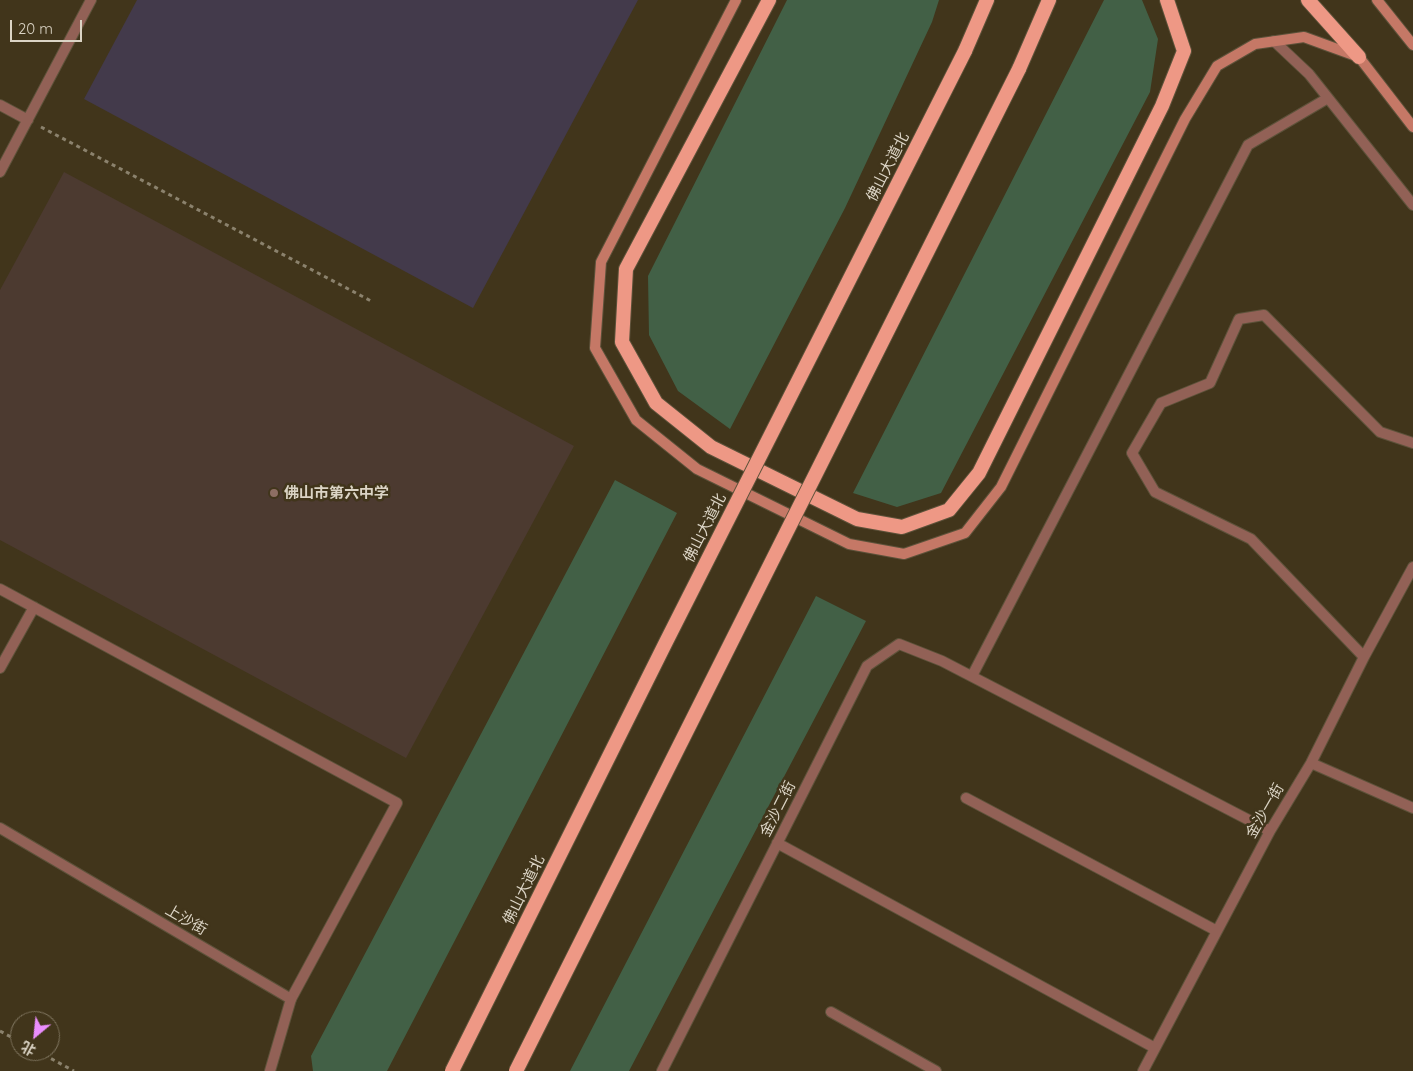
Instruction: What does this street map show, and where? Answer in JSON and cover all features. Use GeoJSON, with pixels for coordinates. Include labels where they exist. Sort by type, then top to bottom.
{"type":"FeatureCollection","features":[{"type":"Feature","properties":{"kind":"highway"},"geometry":{"type":"LineString","coordinates":[[769,0],[626,269],[622,342],[656,403],[711,446],[857,519],[902,527],[949,510],[979,473],[1162,106],[1184,51],[1167,0]]}},
{"type":"Feature","properties":{"kind":"highway","name":"佛山大道北"},"geometry":{"type":"LineString","coordinates":[[452,1071],[666,642],[965,51],[987,0]]}},
{"type":"Feature","properties":{"kind":"highway"},"geometry":{"type":"LineString","coordinates":[[516,1071],[1019,69],[1049,3],[1061,0]]}},
{"type":"Feature","properties":{"kind":"highway"},"geometry":{"type":"LineString","coordinates":[[1308,0],[1359,57]]}},
{"type":"Feature","properties":{"kind":"main road"},"geometry":{"type":"LineString","coordinates":[[736,0],[601,262],[595,348],[636,420],[697,469],[849,544],[904,554],[965,533],[1001,487],[1185,119],[1217,66],[1255,44],[1304,37],[1359,57],[1413,127]]}},
{"type":"Feature","properties":{"kind":"main road"},"geometry":{"type":"LineString","coordinates":[[1377,0],[1413,45]]}},
{"type":"Feature","properties":{"kind":"street"},"geometry":{"type":"LineString","coordinates":[[0,172],[91,0]]}},
{"type":"Feature","properties":{"kind":"street"},"geometry":{"type":"LineString","coordinates":[[1274,41],[1309,74],[1413,205]]}},
{"type":"Feature","properties":{"kind":"street"},"geometry":{"type":"LineString","coordinates":[[1270,832],[972,676],[1248,145],[1328,98]]}},
{"type":"Feature","properties":{"kind":"street"},"geometry":{"type":"LineString","coordinates":[[0,105],[28,120]]}},
{"type":"Feature","properties":{"kind":"street"},"geometry":{"type":"LineString","coordinates":[[1364,657],[1251,539],[1154,492],[1132,453],[1161,403],[1210,382],[1239,319],[1264,315],[1380,432],[1413,443]]}},
{"type":"Feature","properties":{"kind":"street","name":"金沙一街"},"geometry":{"type":"LineString","coordinates":[[1143,1071],[1270,832],[1311,763],[1364,657],[1413,567]]}},
{"type":"Feature","properties":{"kind":"street"},"geometry":{"type":"LineString","coordinates":[[0,590],[397,803],[291,999],[270,1071]]}},
{"type":"Feature","properties":{"kind":"street"},"geometry":{"type":"LineString","coordinates":[[0,668],[34,607]]}},
{"type":"Feature","properties":{"kind":"street","name":"金沙二街"},"geometry":{"type":"LineString","coordinates":[[662,1071],[867,666],[899,644],[942,661],[972,676]]}},
{"type":"Feature","properties":{"kind":"street"},"geometry":{"type":"LineString","coordinates":[[1311,763],[1413,808]]}},
{"type":"Feature","properties":{"kind":"street"},"geometry":{"type":"LineString","coordinates":[[966,798],[1217,931]]}},
{"type":"Feature","properties":{"kind":"street","name":"上沙街"},"geometry":{"type":"LineString","coordinates":[[0,828],[291,999]]}},
{"type":"Feature","properties":{"kind":"street"},"geometry":{"type":"LineString","coordinates":[[777,843],[1155,1048]]}},
{"type":"Feature","properties":{"kind":"street"},"geometry":{"type":"LineString","coordinates":[[831,1012],[936,1071]]}},
{"type":"Feature","properties":{"kind":"path"},"geometry":{"type":"LineString","coordinates":[[28,120],[373,302]]}},
{"type":"Feature","properties":{"kind":"path"},"geometry":{"type":"LineString","coordinates":[[56,1061],[74,1071]]}},
{"type":"Feature","properties":{"kind":"shaded area"},"geometry":{"type":"Polygon","coordinates":[[[137,0],[638,0],[473,308],[84,99],[137,0]]]}},
{"type":"Feature","properties":{"kind":"shaded area","name":"佛山市第六中学"},"geometry":{"type":"Polygon","coordinates":[[[64,172],[574,446],[406,758],[0,540],[0,290],[64,172]]]}},
{"type":"Feature","properties":{"kind":"green space"},"geometry":{"type":"Polygon","coordinates":[[[787,0],[939,0],[932,22],[845,208],[730,429],[678,391],[649,335],[648,276],[787,0]]]}},
{"type":"Feature","properties":{"kind":"green space"},"geometry":{"type":"Polygon","coordinates":[[[1104,0],[1142,0],[1158,39],[1150,92],[941,493],[897,507],[853,493],[1104,0]]]}},
{"type":"Feature","properties":{"kind":"green space"},"geometry":{"type":"Polygon","coordinates":[[[615,480],[677,513],[387,1071],[313,1071],[311,1056],[615,480]]]}},
{"type":"Feature","properties":{"kind":"green space"},"geometry":{"type":"Polygon","coordinates":[[[816,596],[866,621],[629,1071],[570,1071],[816,596]]]}},
{"type":"Feature","properties":{"kind":"place","name":"佛山市第六中学"},"geometry":{"type":"Point","coordinates":[274,493]}}]}
